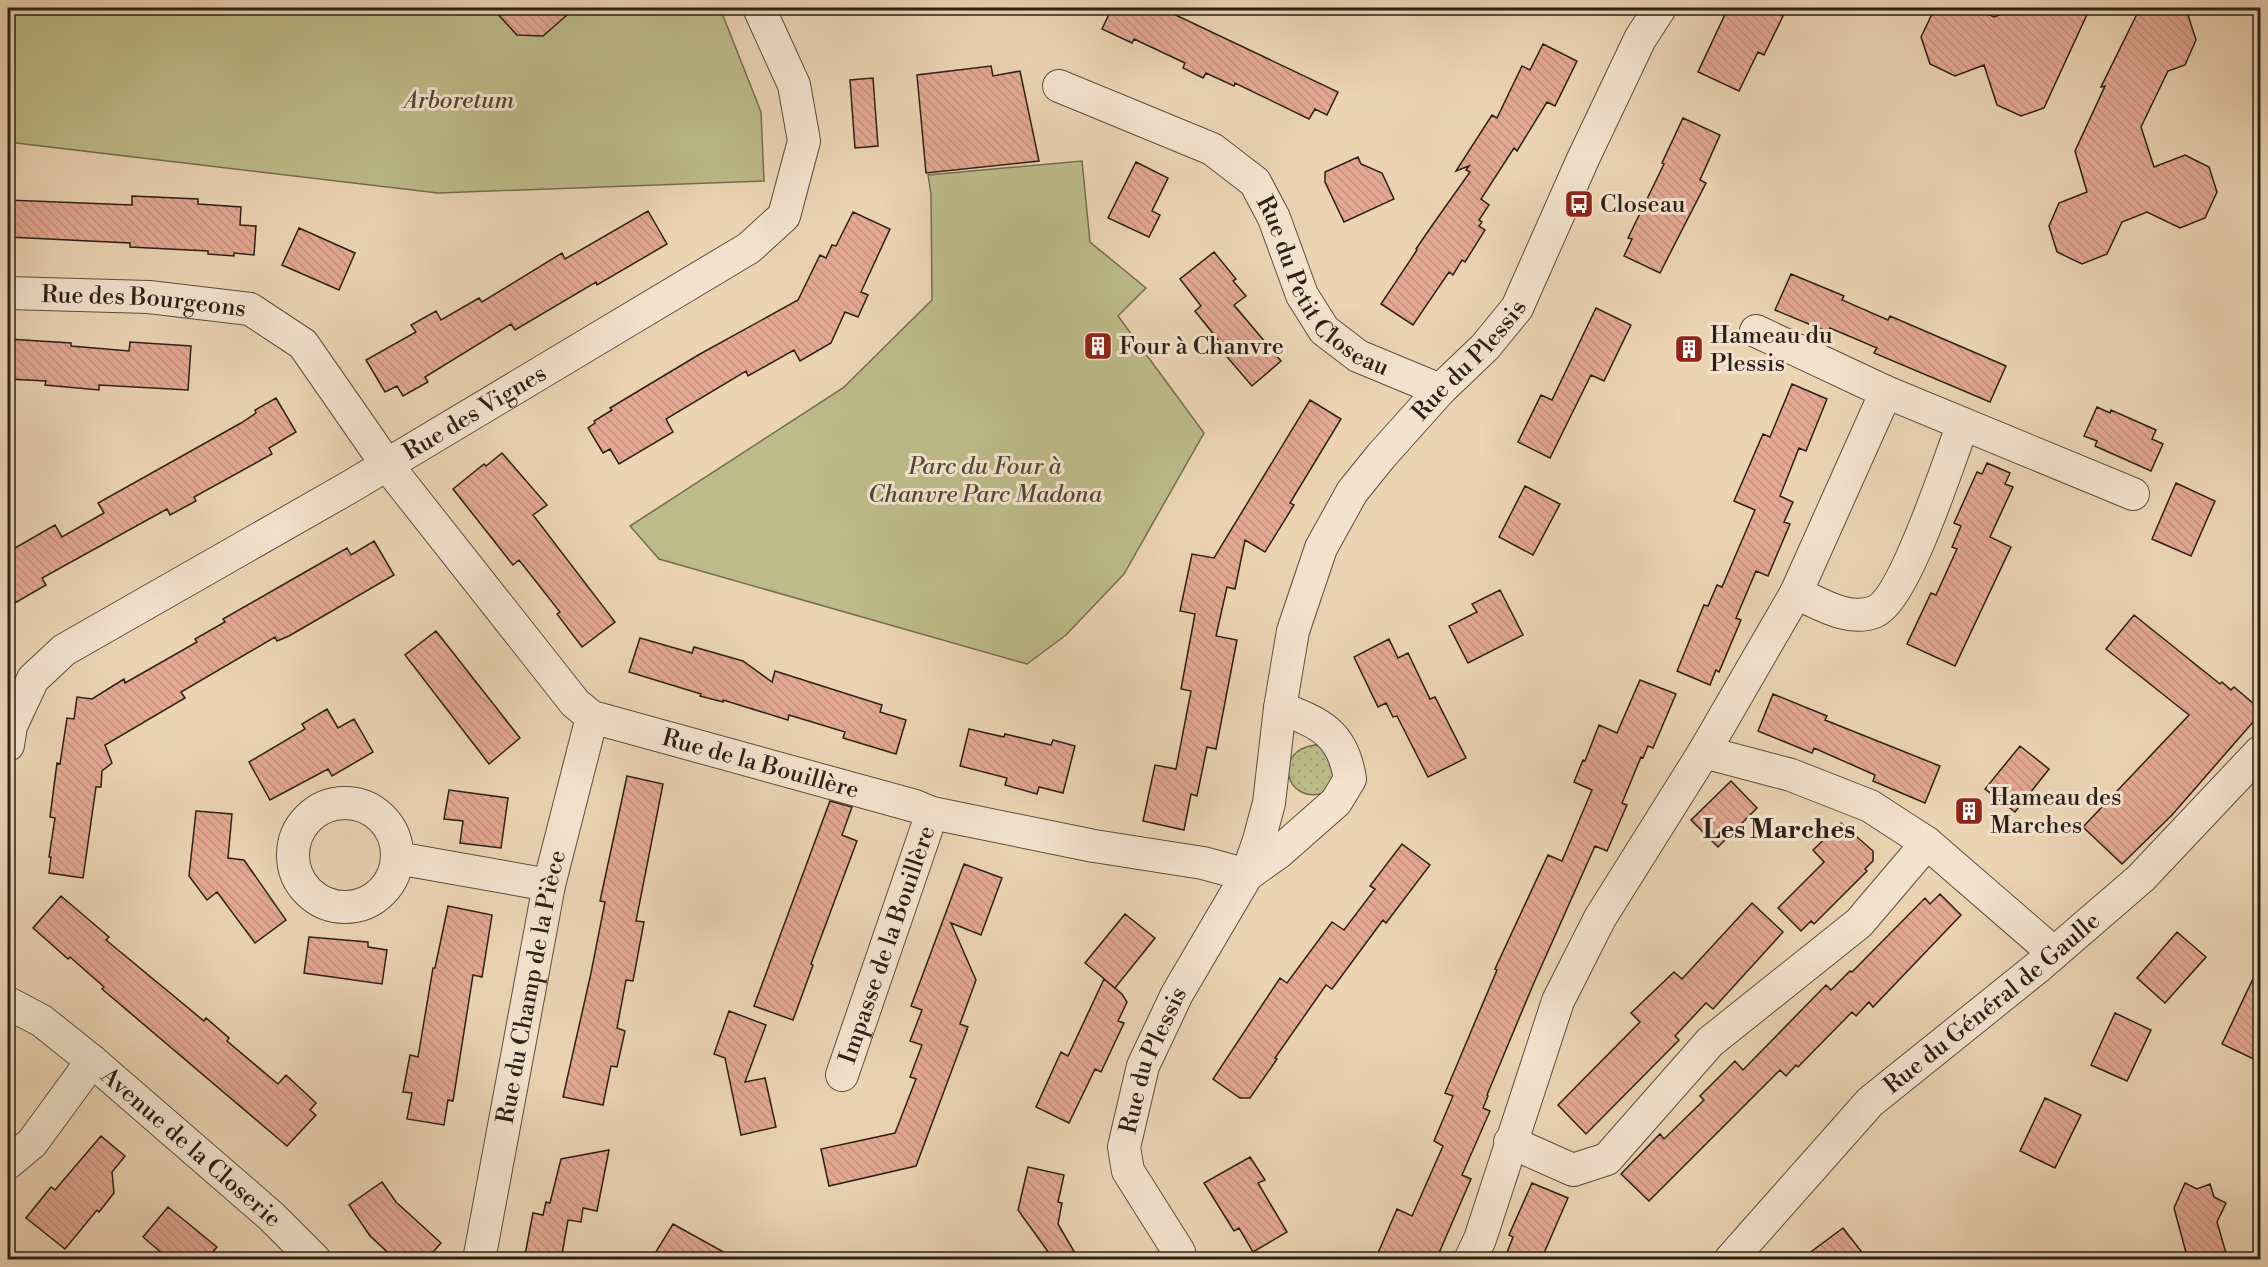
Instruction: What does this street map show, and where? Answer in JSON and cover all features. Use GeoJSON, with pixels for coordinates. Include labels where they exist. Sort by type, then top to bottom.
{"type":"FeatureCollection","features":[{"type":"Feature","properties":{"kind":"street","name":"Rue des Vignes"},"geometry":{"type":"LineString","coordinates":[[8,745],[10,726],[33,679],[64,650],[387,465],[749,248],[784,216],[804,141],[794,85],[759,8]]}},
{"type":"Feature","properties":{"kind":"street","name":"Rue du Plessis"},"geometry":{"type":"LineString","coordinates":[[1179,1252],[1128,1171],[1124,1147],[1143,1066],[1177,994],[1247,875],[1269,803],[1280,708],[1293,631],[1321,548],[1352,492],[1440,390],[1485,347],[1517,308],[1630,59],[1660,8]]}},
{"type":"Feature","properties":{"kind":"street","name":"Rue du Petit Closeau"},"geometry":{"type":"LineString","coordinates":[[1059,86],[1212,149],[1255,182],[1274,218],[1302,295],[1324,330],[1358,356],[1440,390]]}},
{"type":"Feature","properties":{"kind":"street","name":"Rue des Bourgeons"},"geometry":{"type":"LineString","coordinates":[[8,293],[149,297],[249,309],[303,344],[387,465]]}},
{"type":"Feature","properties":{"kind":"street"},"geometry":{"type":"LineString","coordinates":[[1756,331],[1886,392],[2133,494]]}},
{"type":"Feature","properties":{"kind":"street"},"geometry":{"type":"LineString","coordinates":[[1470,1260],[1480,1239],[1558,1001],[1600,918],[1704,752],[1796,593],[1886,392]]}},
{"type":"Feature","properties":{"kind":"street"},"geometry":{"type":"LineString","coordinates":[[1796,593],[1846,614],[1874,612],[1890,599],[1908,567],[1963,424]]}},
{"type":"Feature","properties":{"kind":"street","name":"Rue de la Bouillère"},"geometry":{"type":"LineString","coordinates":[[387,465],[568,694],[592,717],[915,806],[932,813],[1094,846],[1203,863],[1247,875]]}},
{"type":"Feature","properties":{"kind":"street","name":"Rue du Plessis"},"geometry":{"type":"LineString","coordinates":[[1247,875],[1278,853],[1336,802],[1350,779],[1347,758],[1332,736],[1313,721],[1280,708]]}},
{"type":"Feature","properties":{"kind":"street","name":"Rue du Champ de la Pièce"},"geometry":{"type":"LineString","coordinates":[[479,1260],[549,885],[592,717]]}},
{"type":"Feature","properties":{"kind":"street"},"geometry":{"type":"LineString","coordinates":[[1704,752],[1791,775],[1870,806],[1927,843],[2054,953]]}},
{"type":"Feature","properties":{"kind":"street","name":"Rue du Général de Gaulle"},"geometry":{"type":"LineString","coordinates":[[1730,1260],[1870,1101],[2054,953],[2141,878],[2260,752]]}},
{"type":"Feature","properties":{"kind":"street","name":"Impasse de la Bouillère"},"geometry":{"type":"LineString","coordinates":[[842,1075],[932,813]]}},
{"type":"Feature","properties":{"kind":"street"},"geometry":{"type":"LineString","coordinates":[[1510,1142],[1573,1170],[1608,1159],[1710,1042],[1859,923],[1927,843]]}},
{"type":"Feature","properties":{"kind":"street"},"geometry":{"type":"LineString","coordinates":[[397,858],[549,885]]}},
{"type":"Feature","properties":{"kind":"street","name":"Avenue de la Closerie"},"geometry":{"type":"LineString","coordinates":[[8,1003],[42,1022],[92,1061],[271,1216],[315,1260]]}},
{"type":"Feature","properties":{"kind":"street","name":"Avenue de la Closerie"},"geometry":{"type":"LineString","coordinates":[[8,1163],[32,1143],[92,1061]]}},
{"type":"Feature","properties":{"kind":"green space","name":"Arboretum"},"geometry":{"type":"Polygon","coordinates":[[[8,8],[720,8],[761,112],[764,181],[438,193],[8,142],[8,8]]]}},
{"type":"Feature","properties":{"kind":"green space","name":"Parc du Four à Chanvre Parc Madona"},"geometry":{"type":"Polygon","coordinates":[[[1082,161],[1090,242],[1146,288],[1118,316],[1204,433],[1124,574],[1066,635],[1027,664],[659,559],[630,526],[843,388],[932,300],[931,194],[928,175],[1082,161]]]}},
{"type":"Feature","properties":{"kind":"green space"},"geometry":{"type":"Polygon","coordinates":[[[1315,745],[1324,747],[1338,775],[1324,793],[1311,795],[1300,791],[1293,784],[1289,775],[1289,766],[1293,756],[1301,749],[1315,745]]]}},
{"type":"Feature","properties":{"kind":"building"},"geometry":{"type":"Polygon","coordinates":[[[492,8],[575,8],[543,36],[517,35],[492,8]]]}},
{"type":"Feature","properties":{"kind":"building"},"geometry":{"type":"Polygon","coordinates":[[[1112,8],[1161,8],[1338,92],[1327,115],[1315,109],[1309,119],[1235,83],[1234,86],[1206,73],[1203,78],[1183,68],[1185,63],[1134,39],[1132,43],[1102,29],[1112,8]]]}},
{"type":"Feature","properties":{"kind":"building"},"geometry":{"type":"Polygon","coordinates":[[[1728,8],[1787,8],[1764,55],[1758,52],[1739,91],[1698,72],[1728,8]]]}},
{"type":"Feature","properties":{"kind":"building"},"geometry":{"type":"Polygon","coordinates":[[[1946,8],[1975,8],[1994,17],[2019,8],[2090,8],[2044,108],[2021,116],[1997,105],[1984,65],[1955,76],[1930,64],[1921,37],[1933,12],[1946,8]]]}},
{"type":"Feature","properties":{"kind":"building"},"geometry":{"type":"Polygon","coordinates":[[[2150,8],[2174,8],[2188,15],[2196,40],[2185,65],[2168,71],[2141,127],[2154,167],[2185,155],[2209,167],[2217,192],[2205,218],[2180,228],[2147,212],[2122,222],[2107,254],[2082,264],[2057,252],[2049,226],[2059,203],[2087,192],[2075,151],[2105,86],[2101,87],[2138,12],[2150,8]]]}},
{"type":"Feature","properties":{"kind":"building"},"geometry":{"type":"Polygon","coordinates":[[[1543,44],[1577,61],[1555,106],[1547,102],[1517,151],[1514,148],[1481,199],[1489,205],[1479,220],[1482,222],[1479,226],[1485,230],[1465,262],[1462,260],[1453,275],[1449,272],[1413,325],[1381,304],[1470,172],[1466,170],[1469,166],[1456,171],[1492,115],[1497,118],[1522,66],[1530,70],[1543,44]]]}},
{"type":"Feature","properties":{"kind":"building"},"geometry":{"type":"Polygon","coordinates":[[[991,66],[993,76],[1020,71],[1039,161],[926,173],[917,75],[991,66]]]}},
{"type":"Feature","properties":{"kind":"building"},"geometry":{"type":"Polygon","coordinates":[[[873,78],[878,146],[855,148],[850,80],[873,78]]]}},
{"type":"Feature","properties":{"kind":"building"},"geometry":{"type":"Polygon","coordinates":[[[1683,118],[1720,135],[1700,180],[1706,183],[1660,273],[1624,256],[1632,239],[1628,238],[1664,164],[1662,163],[1683,118]]]}},
{"type":"Feature","properties":{"kind":"building"},"geometry":{"type":"Polygon","coordinates":[[[1358,157],[1361,164],[1382,173],[1394,199],[1344,222],[1325,182],[1325,172],[1358,157]]]}},
{"type":"Feature","properties":{"kind":"building"},"geometry":{"type":"Polygon","coordinates":[[[1136,162],[1168,178],[1152,211],[1160,215],[1149,237],[1108,218],[1136,162]]]}},
{"type":"Feature","properties":{"kind":"building"},"geometry":{"type":"Polygon","coordinates":[[[132,196],[198,199],[198,204],[241,207],[240,225],[256,226],[254,255],[234,253],[234,256],[208,254],[208,251],[130,247],[130,243],[8,237],[8,200],[132,205],[132,196]]]}},
{"type":"Feature","properties":{"kind":"building"},"geometry":{"type":"Polygon","coordinates":[[[648,211],[667,244],[597,285],[596,282],[515,330],[511,324],[425,377],[428,382],[403,396],[397,386],[385,392],[366,360],[416,332],[411,325],[436,311],[441,320],[479,298],[482,302],[562,253],[565,259],[648,211]]]}},
{"type":"Feature","properties":{"kind":"building"},"geometry":{"type":"Polygon","coordinates":[[[853,212],[890,229],[861,292],[868,295],[858,317],[845,312],[831,343],[800,361],[794,350],[748,376],[746,371],[666,419],[673,432],[619,464],[610,449],[603,453],[588,428],[595,423],[594,421],[612,410],[610,408],[700,354],[798,300],[820,255],[826,258],[832,245],[836,246],[853,212]]]}},
{"type":"Feature","properties":{"kind":"building"},"geometry":{"type":"Polygon","coordinates":[[[299,228],[355,253],[339,290],[282,265],[299,228]]]}},
{"type":"Feature","properties":{"kind":"building"},"geometry":{"type":"Polygon","coordinates":[[[1214,252],[1236,279],[1233,281],[1246,296],[1234,305],[1281,361],[1252,386],[1216,344],[1219,341],[1195,311],[1201,306],[1180,279],[1214,252]]]}},
{"type":"Feature","properties":{"kind":"building"},"geometry":{"type":"Polygon","coordinates":[[[1791,274],[1844,296],[1842,300],[1888,320],[1890,316],[2006,366],[1990,402],[1874,353],[1877,348],[1830,328],[1828,332],[1775,310],[1791,274]]]}},
{"type":"Feature","properties":{"kind":"building"},"geometry":{"type":"Polygon","coordinates":[[[1596,308],[1631,325],[1604,381],[1591,375],[1550,458],[1518,442],[1541,395],[1552,400],[1596,308]]]}},
{"type":"Feature","properties":{"kind":"building"},"geometry":{"type":"Polygon","coordinates":[[[8,339],[71,343],[71,346],[129,351],[130,342],[191,346],[188,390],[99,385],[99,390],[45,385],[46,381],[8,379],[8,339]]]}},
{"type":"Feature","properties":{"kind":"building"},"geometry":{"type":"Polygon","coordinates":[[[1792,384],[1827,399],[1806,451],[1799,448],[1780,496],[1793,502],[1784,522],[1790,524],[1768,576],[1756,571],[1736,618],[1741,620],[1719,672],[1716,670],[1710,685],[1677,671],[1704,605],[1708,606],[1717,585],[1722,587],[1755,510],[1734,501],[1763,434],[1770,437],[1792,384]]]}},
{"type":"Feature","properties":{"kind":"building"},"geometry":{"type":"Polygon","coordinates":[[[276,398],[296,432],[269,448],[272,454],[194,497],[196,501],[170,515],[167,509],[42,578],[46,585],[8,607],[8,552],[55,525],[62,537],[104,513],[98,503],[241,423],[256,413],[255,410],[276,398]]]}},
{"type":"Feature","properties":{"kind":"building"},"geometry":{"type":"Polygon","coordinates":[[[1310,400],[1341,419],[1290,503],[1294,505],[1265,552],[1245,540],[1235,589],[1227,587],[1216,636],[1237,640],[1216,749],[1207,747],[1197,796],[1191,794],[1184,830],[1143,821],[1155,765],[1176,769],[1191,691],[1181,689],[1195,614],[1180,611],[1192,554],[1214,558],[1310,400]]]}},
{"type":"Feature","properties":{"kind":"building"},"geometry":{"type":"Polygon","coordinates":[[[2097,407],[2110,413],[2111,410],[2156,430],[2152,439],[2163,444],[2151,471],[2095,446],[2097,441],[2084,436],[2097,407]]]}},
{"type":"Feature","properties":{"kind":"building"},"geometry":{"type":"Polygon","coordinates":[[[502,453],[547,505],[533,515],[615,622],[582,647],[557,614],[560,612],[519,560],[513,565],[453,489],[502,453]]]}},
{"type":"Feature","properties":{"kind":"building"},"geometry":{"type":"Polygon","coordinates":[[[1987,463],[2010,473],[2005,484],[2013,487],[1990,537],[2011,547],[1955,666],[1907,644],[1931,593],[1936,595],[1957,549],[1952,547],[1961,526],[1954,523],[1977,472],[1982,474],[1987,463]]]}},
{"type":"Feature","properties":{"kind":"building"},"geometry":{"type":"Polygon","coordinates":[[[2176,483],[2215,501],[2191,556],[2152,539],[2176,483]]]}},
{"type":"Feature","properties":{"kind":"building"},"geometry":{"type":"Polygon","coordinates":[[[1525,486],[1560,504],[1533,555],[1499,537],[1525,486]]]}},
{"type":"Feature","properties":{"kind":"building"},"geometry":{"type":"Polygon","coordinates":[[[374,541],[394,575],[289,636],[277,641],[275,637],[181,692],[185,698],[105,745],[112,763],[102,771],[101,787],[96,787],[83,878],[49,873],[55,818],[50,817],[57,763],[60,764],[67,718],[74,719],[77,697],[92,699],[124,679],[125,683],[197,642],[195,639],[225,622],[223,619],[347,548],[351,555],[374,541]]]}},
{"type":"Feature","properties":{"kind":"building"},"geometry":{"type":"Polygon","coordinates":[[[1500,590],[1523,635],[1468,663],[1449,626],[1477,612],[1472,604],[1500,590]]]}},
{"type":"Feature","properties":{"kind":"building"},"geometry":{"type":"Polygon","coordinates":[[[2134,615],[2220,684],[2222,682],[2231,690],[2234,687],[2260,709],[2260,714],[2172,815],[2122,864],[2083,827],[2189,715],[2106,649],[2134,615]]]}},
{"type":"Feature","properties":{"kind":"building"},"geometry":{"type":"Polygon","coordinates":[[[436,631],[520,738],[489,764],[405,655],[436,631]]]}},
{"type":"Feature","properties":{"kind":"building"},"geometry":{"type":"Polygon","coordinates":[[[640,638],[692,653],[694,647],[743,661],[772,682],[775,671],[882,705],[880,712],[906,720],[896,754],[843,738],[845,732],[789,715],[788,720],[723,700],[723,702],[700,696],[701,694],[629,672],[640,638]]]}},
{"type":"Feature","properties":{"kind":"building"},"geometry":{"type":"Polygon","coordinates":[[[1389,639],[1398,658],[1408,653],[1430,699],[1435,697],[1466,758],[1428,777],[1397,716],[1393,717],[1386,703],[1378,707],[1354,657],[1389,639]]]}},
{"type":"Feature","properties":{"kind":"building"},"geometry":{"type":"Polygon","coordinates":[[[1640,680],[1676,694],[1653,748],[1648,746],[1643,758],[1641,757],[1622,803],[1627,805],[1607,851],[1595,846],[1533,985],[1487,1095],[1483,1108],[1490,1111],[1462,1175],[1471,1179],[1436,1260],[1375,1260],[1397,1209],[1412,1216],[1443,1146],[1434,1141],[1453,1096],[1445,1093],[1497,970],[1495,969],[1548,855],[1562,861],[1592,790],[1574,782],[1583,760],[1585,761],[1599,725],[1617,733],[1640,680]]]}},
{"type":"Feature","properties":{"kind":"building"},"geometry":{"type":"Polygon","coordinates":[[[1773,694],[1827,716],[1825,720],[1940,766],[1925,803],[1873,781],[1875,775],[1814,748],[1812,753],[1758,731],[1773,694]]]}},
{"type":"Feature","properties":{"kind":"building"},"geometry":{"type":"Polygon","coordinates":[[[327,709],[338,728],[354,719],[373,752],[332,776],[328,769],[270,800],[249,762],[305,729],[302,724],[327,709]]]}},
{"type":"Feature","properties":{"kind":"building"},"geometry":{"type":"Polygon","coordinates":[[[969,729],[1004,737],[1005,734],[1051,745],[1053,740],[1075,746],[1063,793],[1039,787],[1037,794],[1005,785],[1007,778],[960,766],[969,729]]]}},
{"type":"Feature","properties":{"kind":"building"},"geometry":{"type":"Polygon","coordinates":[[[2020,746],[2049,769],[2015,812],[1985,789],[2020,746]]]}},
{"type":"Feature","properties":{"kind":"building"},"geometry":{"type":"Polygon","coordinates":[[[627,776],[663,784],[636,921],[644,922],[633,981],[626,980],[617,1028],[625,1031],[617,1067],[611,1066],[603,1105],[563,1097],[591,973],[605,902],[600,901],[627,776]]]}},
{"type":"Feature","properties":{"kind":"building"},"geometry":{"type":"Polygon","coordinates":[[[1731,781],[1757,808],[1718,847],[1691,820],[1731,781]]]}},
{"type":"Feature","properties":{"kind":"building"},"geometry":{"type":"Polygon","coordinates":[[[449,790],[508,798],[501,848],[460,843],[463,821],[444,819],[449,790]]]}},
{"type":"Feature","properties":{"kind":"building"},"geometry":{"type":"Polygon","coordinates":[[[830,801],[852,807],[842,835],[857,841],[811,964],[813,965],[793,1020],[754,1006],[830,801]]]}},
{"type":"Feature","properties":{"kind":"building"},"geometry":{"type":"Polygon","coordinates":[[[196,811],[232,814],[228,858],[244,860],[286,920],[255,943],[217,892],[207,900],[189,876],[196,811]]]}},
{"type":"Feature","properties":{"kind":"building"},"geometry":{"type":"Polygon","coordinates":[[[1841,823],[1873,851],[1873,861],[1865,869],[1867,871],[1814,924],[1811,921],[1801,931],[1778,908],[1824,862],[1813,850],[1841,823]]]}},
{"type":"Feature","properties":{"kind":"building"},"geometry":{"type":"Polygon","coordinates":[[[1402,844],[1430,865],[1386,923],[1383,920],[1332,989],[1326,985],[1250,1098],[1240,1098],[1213,1079],[1280,978],[1287,983],[1332,922],[1344,930],[1375,889],[1370,886],[1402,844]]]}},
{"type":"Feature","properties":{"kind":"building"},"geometry":{"type":"Polygon","coordinates":[[[964,864],[1002,878],[981,935],[951,923],[976,980],[960,1024],[968,1027],[916,1166],[829,1186],[821,1149],[895,1133],[916,1079],[910,1077],[922,1045],[910,1041],[922,1010],[911,1006],[964,864]]]}},
{"type":"Feature","properties":{"kind":"building"},"geometry":{"type":"Polygon","coordinates":[[[1940,894],[1961,915],[1873,1007],[1869,1002],[1856,1016],[1852,1012],[1798,1067],[1796,1065],[1786,1076],[1780,1070],[1649,1201],[1621,1174],[1660,1134],[1664,1139],[1704,1100],[1700,1096],[1735,1061],[1743,1070],[1826,985],[1831,990],[1850,971],[1852,972],[1925,898],[1930,904],[1940,894]]]}},
{"type":"Feature","properties":{"kind":"building"},"geometry":{"type":"Polygon","coordinates":[[[61,896],[109,937],[106,940],[204,1021],[206,1018],[229,1038],[227,1041],[278,1084],[286,1075],[316,1103],[310,1110],[316,1115],[287,1146],[102,989],[104,987],[70,957],[68,959],[33,928],[61,896]]]}},
{"type":"Feature","properties":{"kind":"building"},"geometry":{"type":"Polygon","coordinates":[[[1752,903],[1783,932],[1713,1009],[1706,1003],[1675,1036],[1679,1040],[1586,1134],[1558,1105],[1640,1022],[1631,1013],[1674,972],[1682,979],[1752,903]]]}},
{"type":"Feature","properties":{"kind":"building"},"geometry":{"type":"Polygon","coordinates":[[[448,906],[492,915],[482,977],[473,975],[453,1101],[448,1100],[444,1125],[407,1119],[412,1093],[403,1092],[410,1055],[418,1057],[433,968],[435,968],[448,906]]]}},
{"type":"Feature","properties":{"kind":"building"},"geometry":{"type":"Polygon","coordinates":[[[1125,914],[1155,938],[1115,988],[1085,963],[1125,914]]]}},
{"type":"Feature","properties":{"kind":"building"},"geometry":{"type":"Polygon","coordinates":[[[2177,932],[2206,957],[2165,1003],[2137,978],[2177,932]]]}},
{"type":"Feature","properties":{"kind":"building"},"geometry":{"type":"Polygon","coordinates":[[[309,937],[368,942],[368,947],[387,950],[382,984],[304,973],[309,937]]]}},
{"type":"Feature","properties":{"kind":"building"},"geometry":{"type":"Polygon","coordinates":[[[2260,964],[2260,1062],[2222,1044],[2260,964]]]}},
{"type":"Feature","properties":{"kind":"building"},"geometry":{"type":"Polygon","coordinates":[[[1104,979],[1122,994],[1127,1002],[1118,1021],[1124,1023],[1101,1072],[1095,1069],[1069,1123],[1036,1107],[1061,1052],[1068,1056],[1104,979]]]}},
{"type":"Feature","properties":{"kind":"building"},"geometry":{"type":"Polygon","coordinates":[[[729,1011],[766,1025],[745,1082],[765,1078],[776,1127],[741,1135],[725,1058],[714,1054],[729,1011]]]}},
{"type":"Feature","properties":{"kind":"building"},"geometry":{"type":"Polygon","coordinates":[[[2115,1013],[2151,1030],[2127,1081],[2091,1065],[2115,1013]]]}},
{"type":"Feature","properties":{"kind":"building"},"geometry":{"type":"Polygon","coordinates":[[[2045,1098],[2081,1115],[2055,1168],[2020,1151],[2045,1098]]]}},
{"type":"Feature","properties":{"kind":"building"},"geometry":{"type":"Polygon","coordinates":[[[101,1136],[125,1156],[112,1172],[114,1193],[65,1249],[26,1218],[51,1187],[55,1190],[101,1136]]]}},
{"type":"Feature","properties":{"kind":"building"},"geometry":{"type":"Polygon","coordinates":[[[609,1150],[597,1211],[583,1208],[581,1222],[568,1220],[561,1260],[524,1260],[533,1213],[543,1215],[546,1202],[550,1203],[561,1159],[609,1150]]]}},
{"type":"Feature","properties":{"kind":"building"},"geometry":{"type":"Polygon","coordinates":[[[1250,1157],[1265,1180],[1258,1183],[1287,1232],[1253,1252],[1239,1228],[1234,1231],[1204,1183],[1250,1157]]]}},
{"type":"Feature","properties":{"kind":"building"},"geometry":{"type":"Polygon","coordinates":[[[1028,1167],[1064,1175],[1058,1202],[1062,1203],[1058,1224],[1079,1260],[1054,1260],[1018,1210],[1028,1167]]]}},
{"type":"Feature","properties":{"kind":"building"},"geometry":{"type":"Polygon","coordinates":[[[382,1182],[396,1202],[441,1243],[426,1260],[396,1260],[370,1236],[349,1205],[382,1182]]]}},
{"type":"Feature","properties":{"kind":"building"},"geometry":{"type":"Polygon","coordinates":[[[1532,1183],[1568,1198],[1541,1260],[1504,1260],[1513,1237],[1509,1235],[1532,1183]]]}},
{"type":"Feature","properties":{"kind":"building"},"geometry":{"type":"Polygon","coordinates":[[[2185,1183],[2197,1189],[2210,1184],[2214,1197],[2226,1203],[2217,1222],[2228,1260],[2188,1260],[2174,1208],[2185,1183]]]}},
{"type":"Feature","properties":{"kind":"building"},"geometry":{"type":"Polygon","coordinates":[[[168,1207],[217,1247],[206,1260],[170,1260],[143,1237],[168,1207]]]}},
{"type":"Feature","properties":{"kind":"building"},"geometry":{"type":"Polygon","coordinates":[[[673,1224],[738,1260],[651,1260],[673,1224]]]}},
{"type":"Feature","properties":{"kind":"building"},"geometry":{"type":"Polygon","coordinates":[[[1843,1228],[1868,1260],[1800,1260],[1843,1228]]]}},
{"type":"Feature","properties":{"kind":"place","name":"Closeau"},"geometry":{"type":"Point","coordinates":[1579,204]}},
{"type":"Feature","properties":{"kind":"place","name":"Four à Chanvre"},"geometry":{"type":"Point","coordinates":[1098,346]}},
{"type":"Feature","properties":{"kind":"place","name":"Hameau du Plessis"},"geometry":{"type":"Point","coordinates":[1689,349]}},
{"type":"Feature","properties":{"kind":"place","name":"Hameau des Marches"},"geometry":{"type":"Point","coordinates":[1969,811]}},
{"type":"Feature","properties":{"kind":"district","name":"Les Marches"},"geometry":{"type":"Point","coordinates":[1779,829]}}]}
